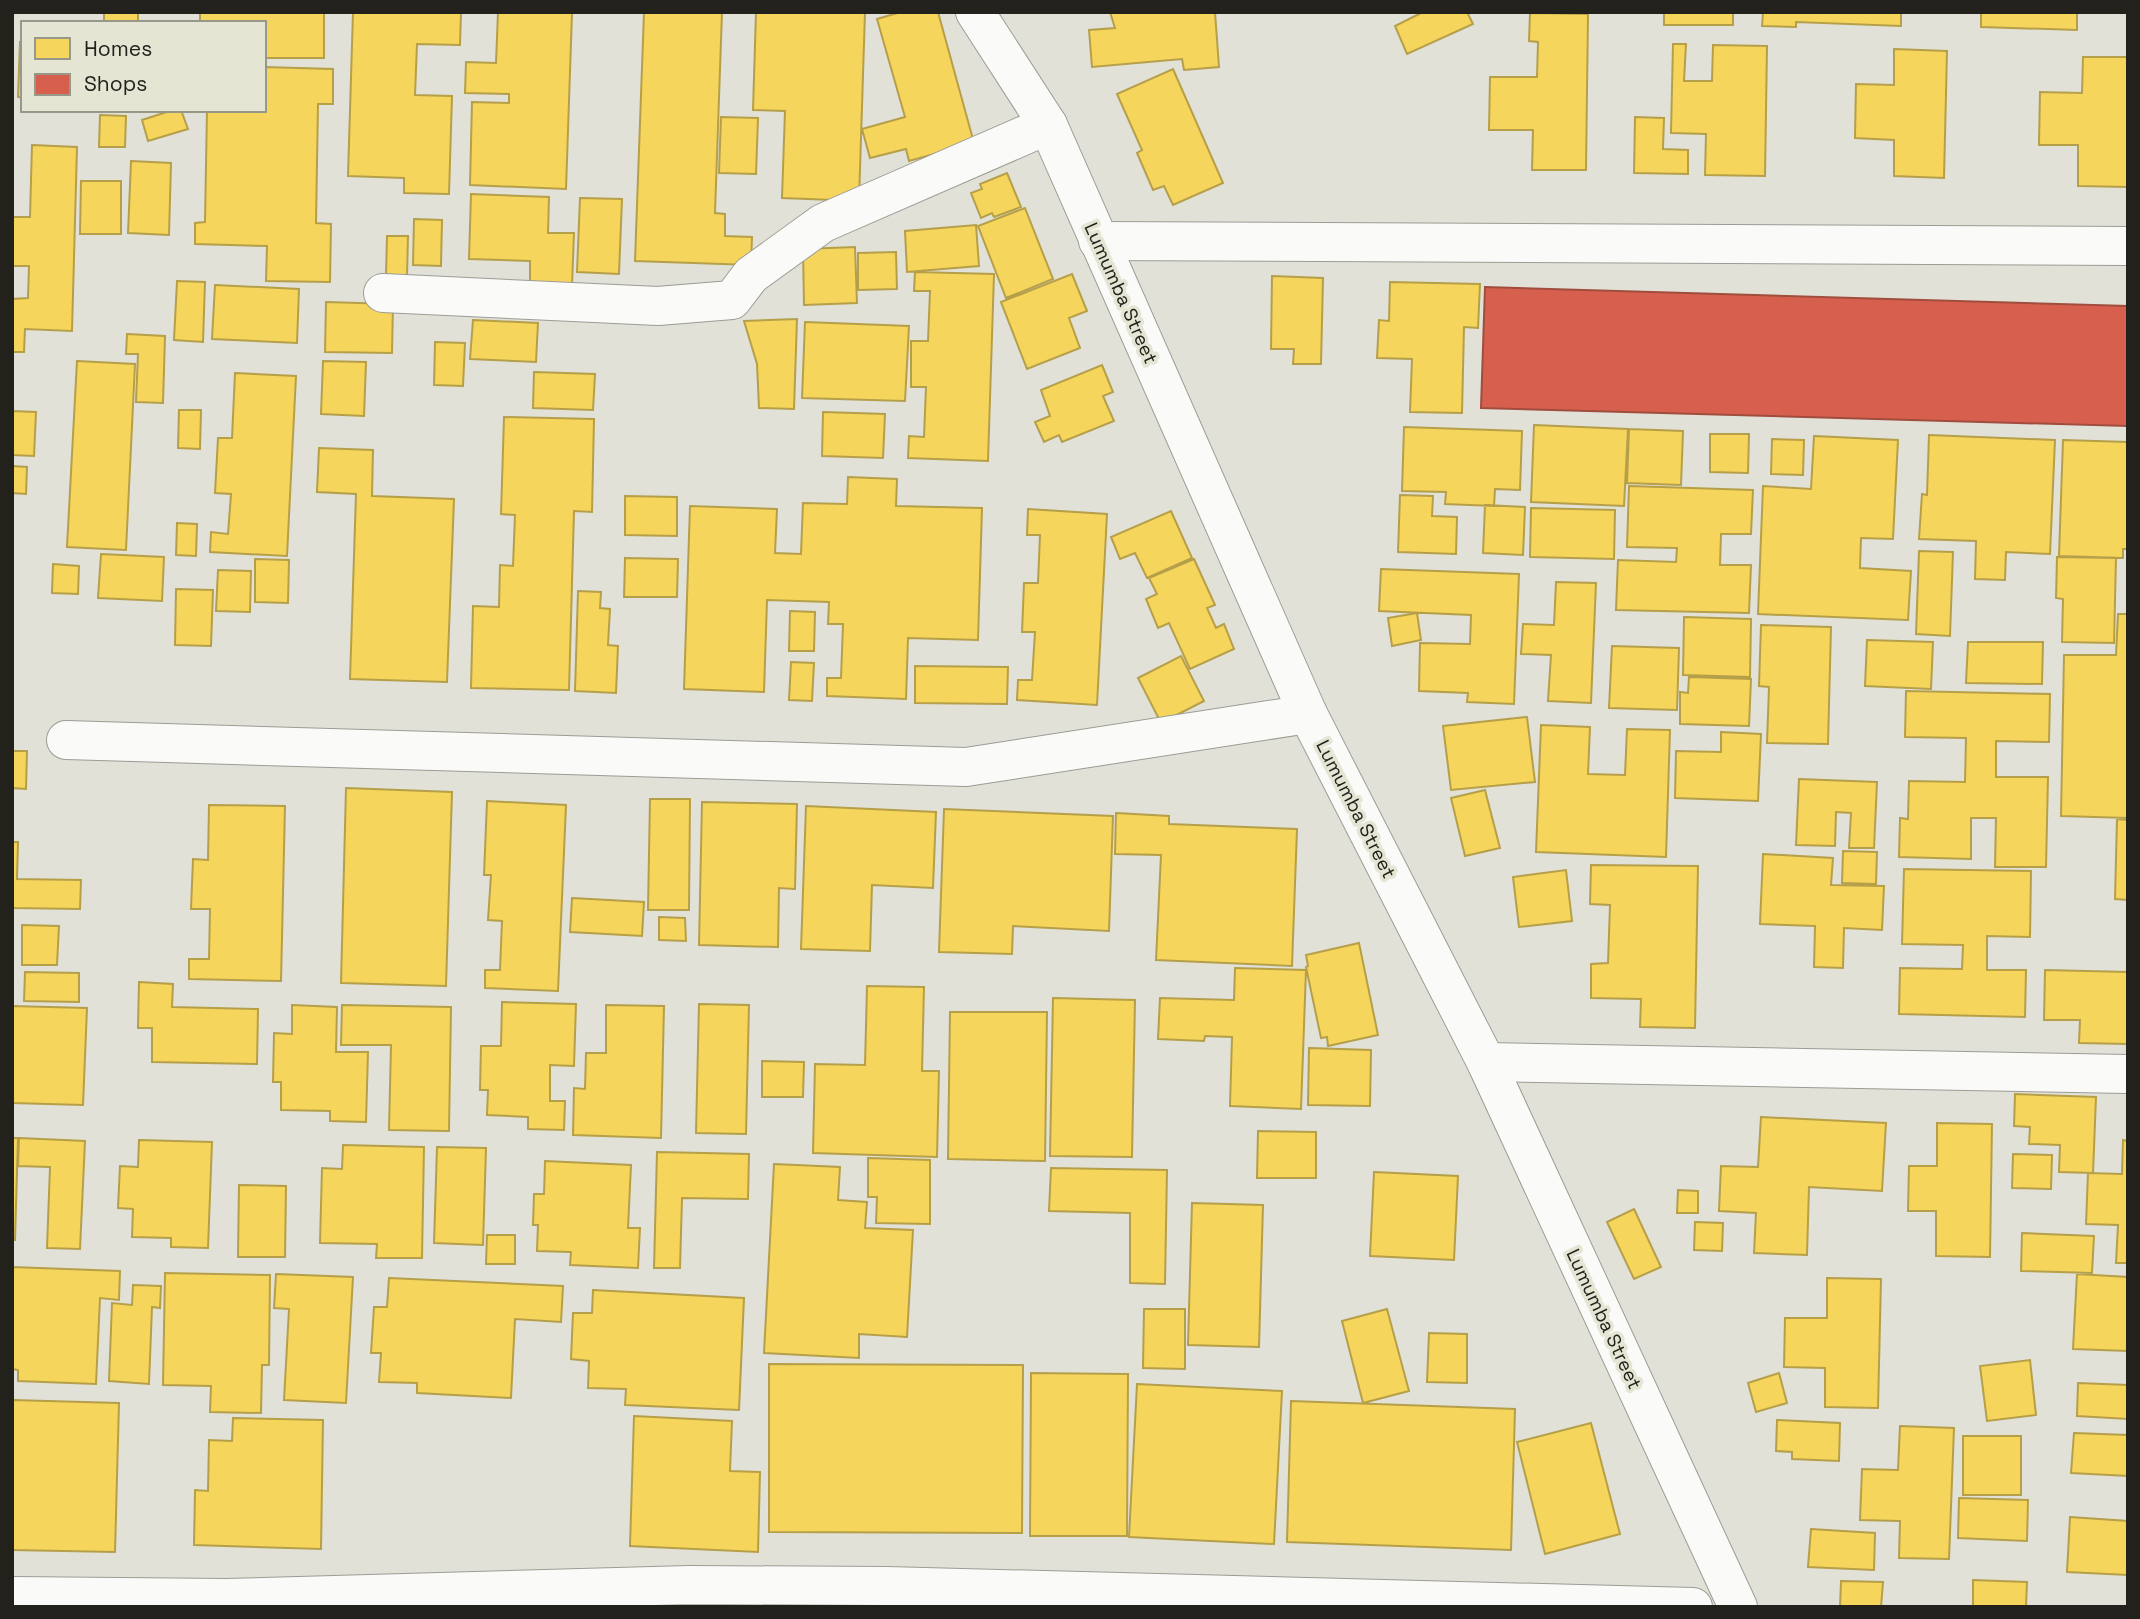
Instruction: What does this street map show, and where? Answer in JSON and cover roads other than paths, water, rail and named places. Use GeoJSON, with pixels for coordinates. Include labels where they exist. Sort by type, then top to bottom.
{"type":"FeatureCollection","features":[{"type":"Feature","properties":{"kind":"street","name":"Lumumba Street"},"geometry":{"type":"LineString","coordinates":[[975,12],[1048,125],[1308,714],[1486,1062],[1738,1607]]}},
{"type":"Feature","properties":{"kind":"street"},"geometry":{"type":"LineString","coordinates":[[383,293],[658,306],[732,300],[751,275],[823,223],[1048,125]]}},
{"type":"Feature","properties":{"kind":"street"},"geometry":{"type":"LineString","coordinates":[[1098,241],[2128,246]]}},
{"type":"Feature","properties":{"kind":"street"},"geometry":{"type":"LineString","coordinates":[[66,740],[966,766],[1308,714]]}},
{"type":"Feature","properties":{"kind":"street"},"geometry":{"type":"LineString","coordinates":[[1486,1062],[2128,1074]]}},
{"type":"Feature","properties":{"kind":"street"},"geometry":{"type":"LineString","coordinates":[[12,1596],[226,1598],[689,1585],[886,1596],[1693,1607]]}}]}
